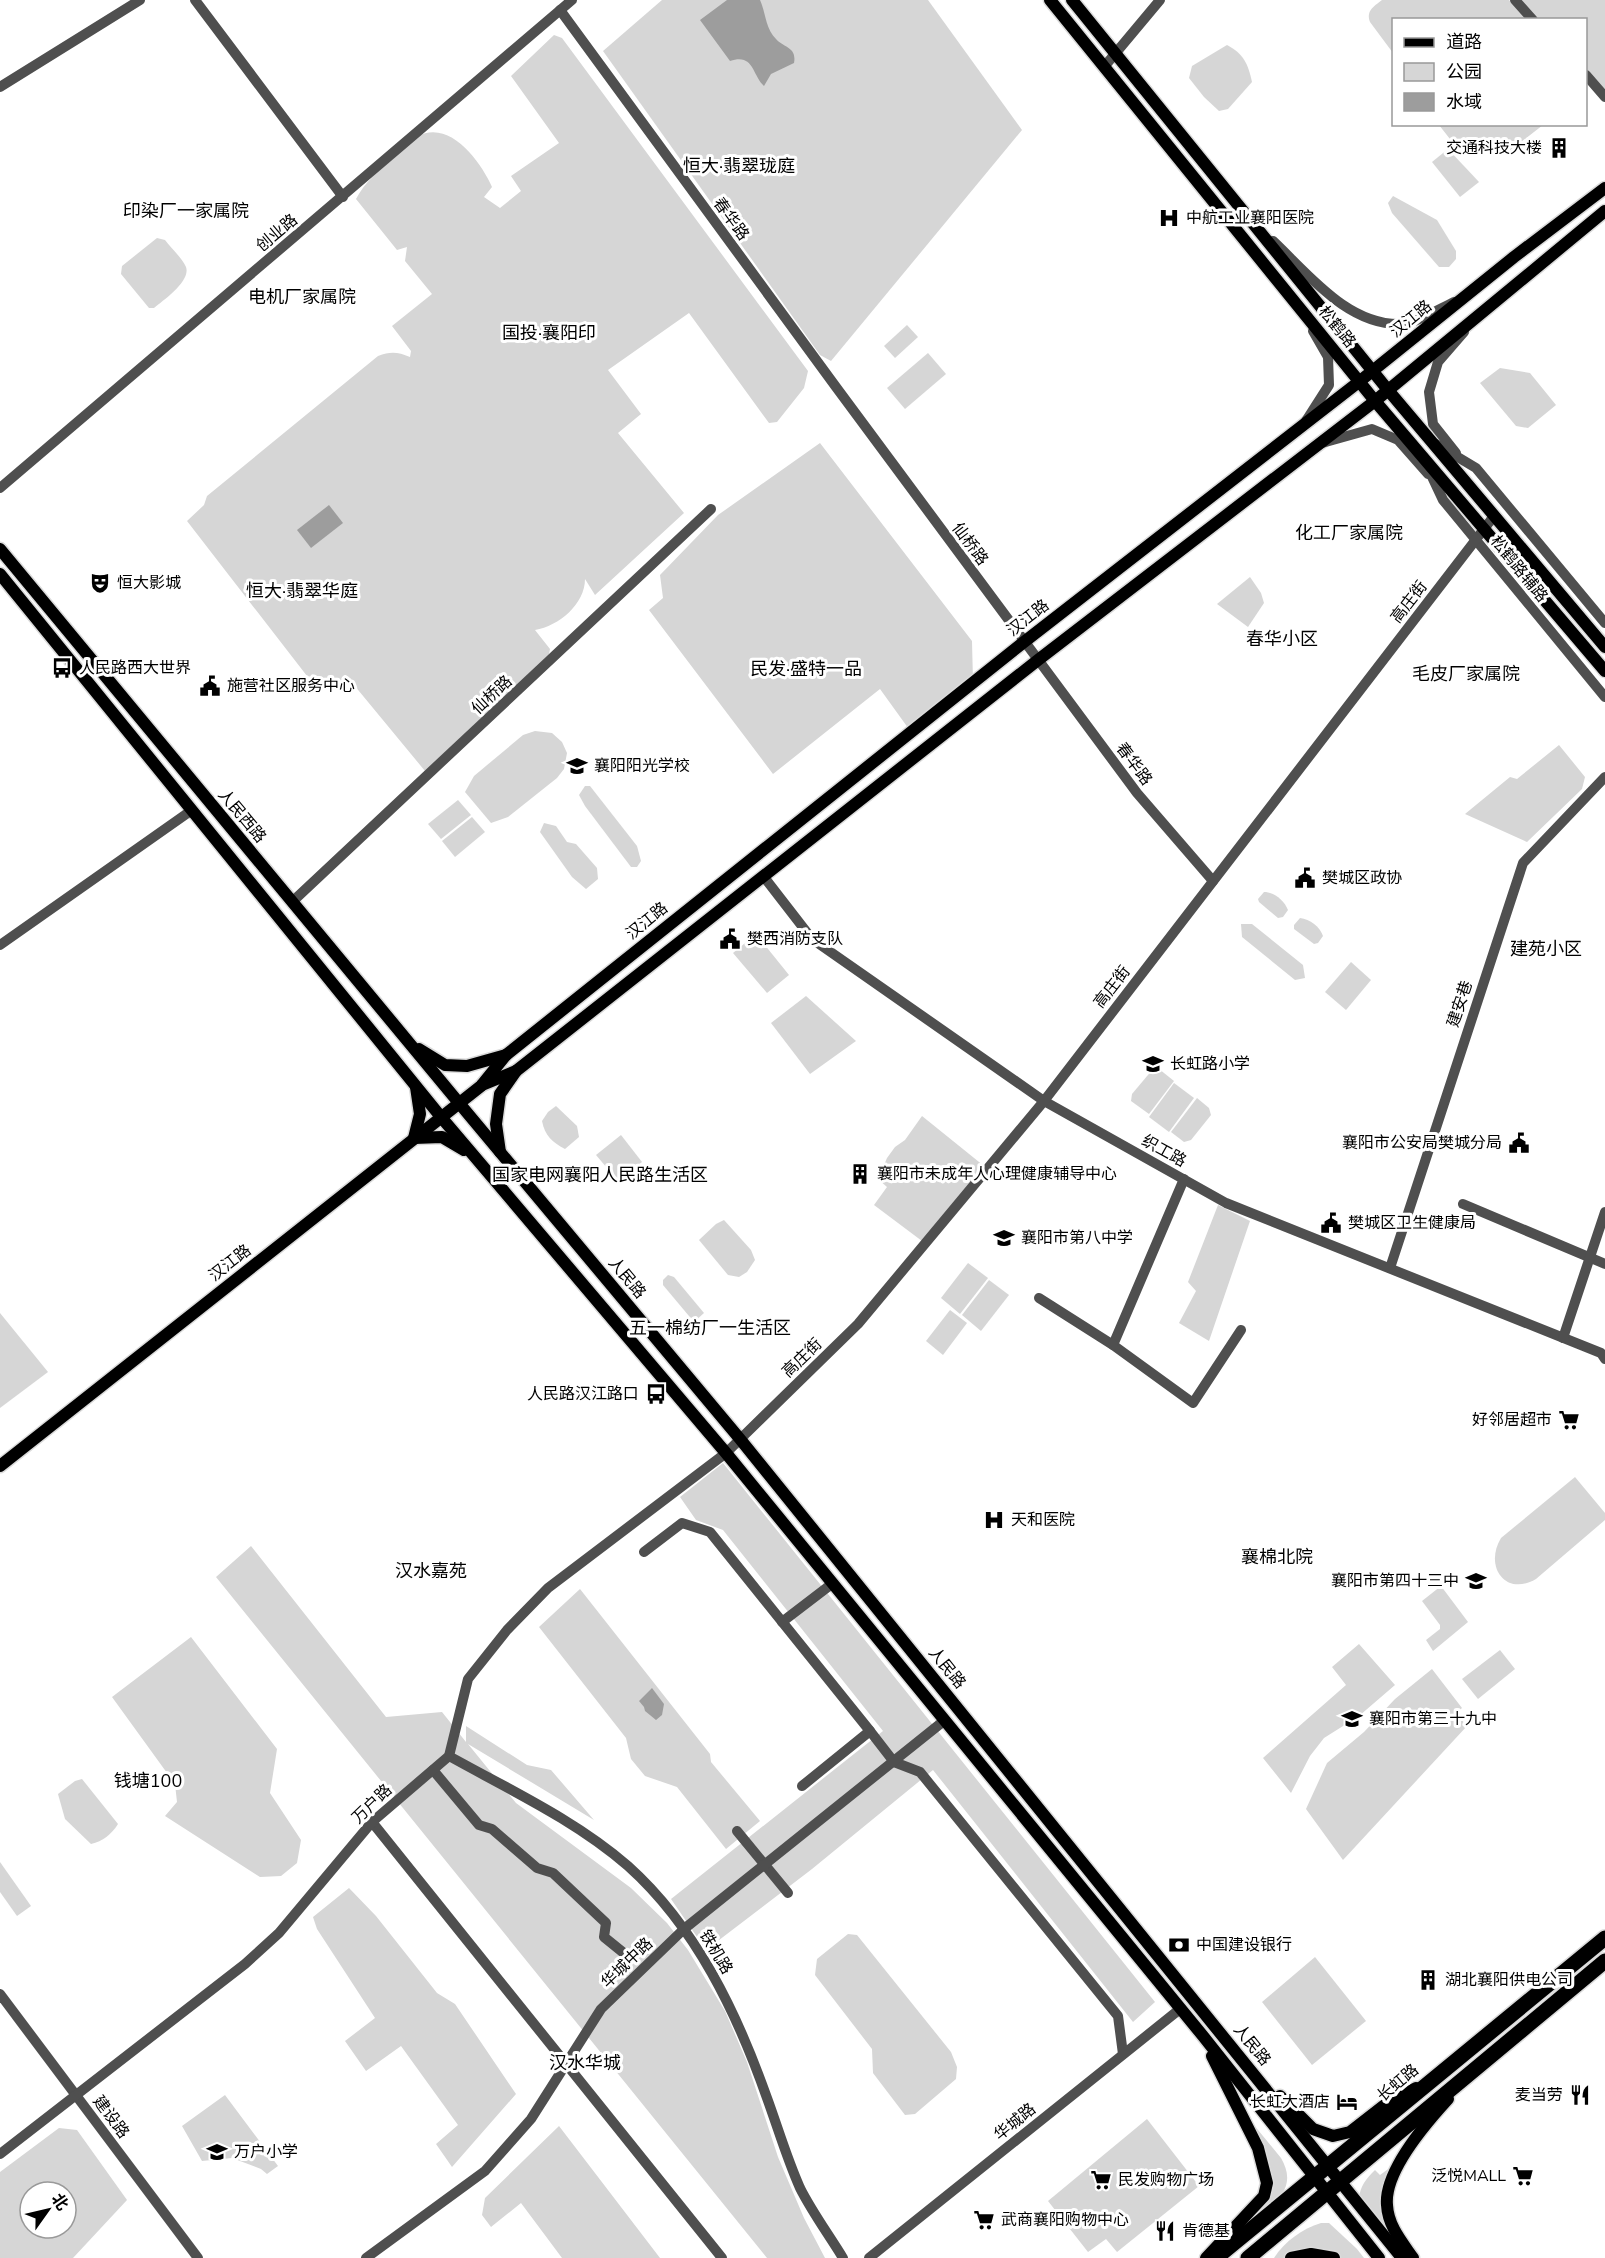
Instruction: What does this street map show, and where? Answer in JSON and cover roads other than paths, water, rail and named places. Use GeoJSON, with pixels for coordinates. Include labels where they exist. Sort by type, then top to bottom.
{"type":"FeatureCollection","features":[{"type":"Feature","properties":{"kind":"highway","name":"长虹路"},"geometry":{"type":"LineString","coordinates":[[1216,2258],[1605,1938]]}},
{"type":"Feature","properties":{"kind":"highway"},"geometry":{"type":"LineString","coordinates":[[1248,2258],[1605,1961]]}},
{"type":"Feature","properties":{"kind":"highway"},"geometry":{"type":"LineString","coordinates":[[1434,2077],[1451,2089]]}},
{"type":"Feature","properties":{"kind":"main road","name":"松鹤路"},"geometry":{"type":"LineString","coordinates":[[1050,0],[1375,401],[1605,670]]}},
{"type":"Feature","properties":{"kind":"main road","name":"松鹤路"},"geometry":{"type":"LineString","coordinates":[[1072,0],[1388,390],[1605,647]]}},
{"type":"Feature","properties":{"kind":"main road","name":"汉江路"},"geometry":{"type":"LineString","coordinates":[[0,1466],[481,1086],[506,1055],[1024,642],[1605,188]]}},
{"type":"Feature","properties":{"kind":"main road","name":"汉江路"},"geometry":{"type":"LineString","coordinates":[[481,1086],[516,1071],[1038,660],[1375,401],[1605,211]]}},
{"type":"Feature","properties":{"kind":"main road","name":"人民西路"},"geometry":{"type":"LineString","coordinates":[[0,549],[459,1103]]}},
{"type":"Feature","properties":{"kind":"main road"},"geometry":{"type":"LineString","coordinates":[[0,574],[441,1117]]}},
{"type":"Feature","properties":{"kind":"main road"},"geometry":{"type":"LineString","coordinates":[[412,1045],[445,1065],[467,1066],[506,1055]]}},
{"type":"Feature","properties":{"kind":"main road"},"geometry":{"type":"LineString","coordinates":[[501,1153],[496,1124],[500,1094],[516,1071]]}},
{"type":"Feature","properties":{"kind":"main road"},"geometry":{"type":"LineString","coordinates":[[415,1086],[420,1114],[414,1138],[442,1137],[473,1155]]}},
{"type":"Feature","properties":{"kind":"main road","name":"人民路"},"geometry":{"type":"LineString","coordinates":[[459,1103],[740,1439],[1402,2258]]}},
{"type":"Feature","properties":{"kind":"main road","name":"人民路"},"geometry":{"type":"LineString","coordinates":[[441,1117],[726,1453],[833,1583],[1203,2036],[1379,2258]]}},
{"type":"Feature","properties":{"kind":"main road"},"geometry":{"type":"LineString","coordinates":[[1203,2036],[1258,2148],[1267,2183],[1264,2196],[1206,2258]]}},
{"type":"Feature","properties":{"kind":"main road"},"geometry":{"type":"LineString","coordinates":[[1413,2258],[1394,2230],[1386,2208],[1392,2177],[1432,2116],[1479,2066]]}},
{"type":"Feature","properties":{"kind":"main road"},"geometry":{"type":"LineString","coordinates":[[1249,2067],[1313,2129],[1333,2136],[1350,2132],[1386,2104],[1434,2077]]}},
{"type":"Feature","properties":{"kind":"main road"},"geometry":{"type":"LineString","coordinates":[[1291,2258],[1311,2254],[1334,2258]]}},
{"type":"Feature","properties":{"kind":"street"},"geometry":{"type":"LineString","coordinates":[[0,87],[140,0]]}},
{"type":"Feature","properties":{"kind":"street"},"geometry":{"type":"LineString","coordinates":[[195,0],[343,197]]}},
{"type":"Feature","properties":{"kind":"street","name":"创业路"},"geometry":{"type":"LineString","coordinates":[[0,488],[572,0]]}},
{"type":"Feature","properties":{"kind":"street"},"geometry":{"type":"LineString","coordinates":[[1104,67],[1160,0]]}},
{"type":"Feature","properties":{"kind":"street"},"geometry":{"type":"LineString","coordinates":[[1515,0],[1531,18]]}},
{"type":"Feature","properties":{"kind":"street","name":"春华路"},"geometry":{"type":"LineString","coordinates":[[560,10],[836,387]]}},
{"type":"Feature","properties":{"kind":"street"},"geometry":{"type":"LineString","coordinates":[[1587,76],[1605,97]]}},
{"type":"Feature","properties":{"kind":"street"},"geometry":{"type":"LineString","coordinates":[[1253,222],[1346,309],[1375,322],[1405,324],[1463,298]]}},
{"type":"Feature","properties":{"kind":"street"},"geometry":{"type":"LineString","coordinates":[[1296,302],[1328,357],[1329,385],[1304,425]]}},
{"type":"Feature","properties":{"kind":"street"},"geometry":{"type":"LineString","coordinates":[[1460,458],[1433,424],[1429,392],[1438,362],[1480,314]]}},
{"type":"Feature","properties":{"kind":"street","name":"仙桥路"},"geometry":{"type":"LineString","coordinates":[[836,387],[1038,660]]}},
{"type":"Feature","properties":{"kind":"street"},"geometry":{"type":"LineString","coordinates":[[1319,444],[1372,429],[1398,440],[1434,480]]}},
{"type":"Feature","properties":{"kind":"street","name":"松鹤路辅路"},"geometry":{"type":"LineString","coordinates":[[1432,442],[1476,468],[1605,623]]}},
{"type":"Feature","properties":{"kind":"street","name":"松鹤路辅路"},"geometry":{"type":"LineString","coordinates":[[1420,452],[1443,500],[1605,697]]}},
{"type":"Feature","properties":{"kind":"street","name":"仙桥路"},"geometry":{"type":"LineString","coordinates":[[292,902],[711,509]]}},
{"type":"Feature","properties":{"kind":"street","name":"高庄街"},"geometry":{"type":"LineString","coordinates":[[726,1453],[858,1324],[1044,1101],[1494,516]]}},
{"type":"Feature","properties":{"kind":"street"},"geometry":{"type":"LineString","coordinates":[[1538,568],[1550,558]]}},
{"type":"Feature","properties":{"kind":"street","name":"春华路"},"geometry":{"type":"LineString","coordinates":[[1038,660],[1137,793],[1213,882]]}},
{"type":"Feature","properties":{"kind":"street","name":"建安巷"},"geometry":{"type":"LineString","coordinates":[[1390,1268],[1523,863],[1605,777]]}},
{"type":"Feature","properties":{"kind":"street"},"geometry":{"type":"LineString","coordinates":[[0,945],[192,810]]}},
{"type":"Feature","properties":{"kind":"street","name":"织工路"},"geometry":{"type":"LineString","coordinates":[[764,877],[812,939],[1044,1101],[1226,1203],[1604,1354]]}},
{"type":"Feature","properties":{"kind":"street"},"geometry":{"type":"LineString","coordinates":[[1113,1345],[1184,1179]]}},
{"type":"Feature","properties":{"kind":"street"},"geometry":{"type":"LineString","coordinates":[[1463,1204],[1605,1264]]}},
{"type":"Feature","properties":{"kind":"street"},"geometry":{"type":"LineString","coordinates":[[1563,1338],[1605,1212]]}},
{"type":"Feature","properties":{"kind":"street"},"geometry":{"type":"LineString","coordinates":[[1039,1298],[1113,1345],[1193,1403],[1241,1330]]}},
{"type":"Feature","properties":{"kind":"street"},"geometry":{"type":"LineString","coordinates":[[449,1756],[468,1679],[507,1630],[548,1588],[726,1453]]}},
{"type":"Feature","properties":{"kind":"street"},"geometry":{"type":"LineString","coordinates":[[644,1552],[682,1523],[710,1532],[894,1761],[920,1772],[1118,2016],[1123,2054]]}},
{"type":"Feature","properties":{"kind":"street"},"geometry":{"type":"LineString","coordinates":[[782,1622],[833,1583]]}},
{"type":"Feature","properties":{"kind":"street","name":"华城中路"},"geometry":{"type":"LineString","coordinates":[[366,2258],[485,2171],[531,2119],[601,2009],[684,1929],[945,1720]]}},
{"type":"Feature","properties":{"kind":"street"},"geometry":{"type":"LineString","coordinates":[[802,1786],[870,1731]]}},
{"type":"Feature","properties":{"kind":"street","name":"万户路"},"geometry":{"type":"LineString","coordinates":[[0,2154],[254,1956],[279,1933],[372,1822],[449,1756]]}},
{"type":"Feature","properties":{"kind":"street","name":"铁机路"},"geometry":{"type":"LineString","coordinates":[[449,1756],[510,1788],[591,1837],[628,1866],[661,1899],[684,1929],[730,2006],[750,2052],[800,2188],[843,2258]]}},
{"type":"Feature","properties":{"kind":"street"},"geometry":{"type":"LineString","coordinates":[[433,1770],[479,1825],[492,1829],[537,1868],[553,1873],[585,1902],[606,1923],[604,1937],[625,1954]]}},
{"type":"Feature","properties":{"kind":"street"},"geometry":{"type":"LineString","coordinates":[[372,1822],[722,2258]]}},
{"type":"Feature","properties":{"kind":"street"},"geometry":{"type":"LineString","coordinates":[[737,1831],[788,1893]]}},
{"type":"Feature","properties":{"kind":"street","name":"建设路"},"geometry":{"type":"LineString","coordinates":[[0,1994],[198,2258]]}},
{"type":"Feature","properties":{"kind":"street","name":"华城路"},"geometry":{"type":"LineString","coordinates":[[868,2258],[995,2161],[1180,2009]]}},
{"type":"Feature","properties":{"kind":"water"},"geometry":{"type":"Polygon","coordinates":[[[727,0],[760,0],[772,35],[794,54],[794,63],[771,74],[764,86],[748,62],[738,59],[730,61],[700,20],[727,0]]]}},
{"type":"Feature","properties":{"kind":"water"},"geometry":{"type":"Polygon","coordinates":[[[329,505],[343,523],[311,548],[297,530],[329,505]]]}},
{"type":"Feature","properties":{"kind":"water"},"geometry":{"type":"Polygon","coordinates":[[[652,1688],[664,1704],[662,1715],[656,1720],[645,1711],[639,1701],[652,1688]]]}},
{"type":"Feature","properties":{"kind":"place","name":"交通科技大楼"},"geometry":{"type":"Point","coordinates":[1559,148]}},
{"type":"Feature","properties":{"kind":"place","name":"中航工业襄阳医院"},"geometry":{"type":"Point","coordinates":[1169,218]}},
{"type":"Feature","properties":{"kind":"place","name":"恒大影城"},"geometry":{"type":"Point","coordinates":[100,583]}},
{"type":"Feature","properties":{"kind":"place","name":"人民路西大世界"},"geometry":{"type":"Point","coordinates":[62,668]}},
{"type":"Feature","properties":{"kind":"place","name":"施营社区服务中心"},"geometry":{"type":"Point","coordinates":[210,686]}},
{"type":"Feature","properties":{"kind":"place","name":"襄阳阳光学校"},"geometry":{"type":"Point","coordinates":[577,766]}},
{"type":"Feature","properties":{"kind":"place","name":"樊城区政协"},"geometry":{"type":"Point","coordinates":[1305,878]}},
{"type":"Feature","properties":{"kind":"place","name":"樊西消防支队"},"geometry":{"type":"Point","coordinates":[730,939]}},
{"type":"Feature","properties":{"kind":"place","name":"长虹路小学"},"geometry":{"type":"Point","coordinates":[1153,1064]}},
{"type":"Feature","properties":{"kind":"place","name":"襄阳市公安局樊城分局"},"geometry":{"type":"Point","coordinates":[1519,1143]}},
{"type":"Feature","properties":{"kind":"place","name":"襄阳市未成年人心理健康辅导中心"},"geometry":{"type":"Point","coordinates":[860,1174]}},
{"type":"Feature","properties":{"kind":"place","name":"樊城区卫生健康局"},"geometry":{"type":"Point","coordinates":[1331,1223]}},
{"type":"Feature","properties":{"kind":"place","name":"襄阳市第八中学"},"geometry":{"type":"Point","coordinates":[1004,1238]}},
{"type":"Feature","properties":{"kind":"place","name":"人民路汉江路口"},"geometry":{"type":"Point","coordinates":[656,1394]}},
{"type":"Feature","properties":{"kind":"place","name":"好邻居超市"},"geometry":{"type":"Point","coordinates":[1569,1420]}},
{"type":"Feature","properties":{"kind":"place","name":"天和医院"},"geometry":{"type":"Point","coordinates":[994,1520]}},
{"type":"Feature","properties":{"kind":"place","name":"襄阳市第四十三中"},"geometry":{"type":"Point","coordinates":[1476,1581]}},
{"type":"Feature","properties":{"kind":"place","name":"襄阳市第三十九中"},"geometry":{"type":"Point","coordinates":[1352,1719]}},
{"type":"Feature","properties":{"kind":"place","name":"中国建设银行"},"geometry":{"type":"Point","coordinates":[1179,1945]}},
{"type":"Feature","properties":{"kind":"place","name":"湖北襄阳供电公司"},"geometry":{"type":"Point","coordinates":[1428,1980]}},
{"type":"Feature","properties":{"kind":"place","name":"麦当劳"},"geometry":{"type":"Point","coordinates":[1580,2095]}},
{"type":"Feature","properties":{"kind":"place","name":"长虹大酒店"},"geometry":{"type":"Point","coordinates":[1347,2102]}},
{"type":"Feature","properties":{"kind":"place","name":"万户小学"},"geometry":{"type":"Point","coordinates":[217,2152]}},
{"type":"Feature","properties":{"kind":"place","name":"泛悦MALL"},"geometry":{"type":"Point","coordinates":[1523,2176]}},
{"type":"Feature","properties":{"kind":"place","name":"民发购物广场"},"geometry":{"type":"Point","coordinates":[1101,2180]}},
{"type":"Feature","properties":{"kind":"place","name":"武商襄阳购物中心"},"geometry":{"type":"Point","coordinates":[984,2220]}},
{"type":"Feature","properties":{"kind":"place","name":"肯德基"},"geometry":{"type":"Point","coordinates":[1165,2231]}},
{"type":"Feature","properties":{"kind":"district","name":"恒大·翡翠珑庭"},"geometry":{"type":"Point","coordinates":[739,166]}},
{"type":"Feature","properties":{"kind":"district","name":"印染厂一家属院"},"geometry":{"type":"Point","coordinates":[186,211]}},
{"type":"Feature","properties":{"kind":"district","name":"电机厂家属院"},"geometry":{"type":"Point","coordinates":[302,297]}},
{"type":"Feature","properties":{"kind":"district","name":"国投·襄阳印"},"geometry":{"type":"Point","coordinates":[549,333]}},
{"type":"Feature","properties":{"kind":"district","name":"化工厂家属院"},"geometry":{"type":"Point","coordinates":[1349,533]}},
{"type":"Feature","properties":{"kind":"district","name":"恒大·翡翠华庭"},"geometry":{"type":"Point","coordinates":[302,591]}},
{"type":"Feature","properties":{"kind":"district","name":"春华小区"},"geometry":{"type":"Point","coordinates":[1282,639]}},
{"type":"Feature","properties":{"kind":"district","name":"民发·盛特一品"},"geometry":{"type":"Point","coordinates":[806,669]}},
{"type":"Feature","properties":{"kind":"district","name":"毛皮厂家属院"},"geometry":{"type":"Point","coordinates":[1466,674]}},
{"type":"Feature","properties":{"kind":"district","name":"建苑小区"},"geometry":{"type":"Point","coordinates":[1546,949]}},
{"type":"Feature","properties":{"kind":"district","name":"国家电网襄阳人民路生活区"},"geometry":{"type":"Point","coordinates":[600,1175]}},
{"type":"Feature","properties":{"kind":"district","name":"五一棉纺厂一生活区"},"geometry":{"type":"Point","coordinates":[710,1328]}},
{"type":"Feature","properties":{"kind":"district","name":"襄棉北院"},"geometry":{"type":"Point","coordinates":[1277,1557]}},
{"type":"Feature","properties":{"kind":"district","name":"汉水嘉苑"},"geometry":{"type":"Point","coordinates":[431,1571]}},
{"type":"Feature","properties":{"kind":"district","name":"钱塘100"},"geometry":{"type":"Point","coordinates":[148,1781]}},
{"type":"Feature","properties":{"kind":"district","name":"汉水华城"},"geometry":{"type":"Point","coordinates":[585,2063]}}]}
